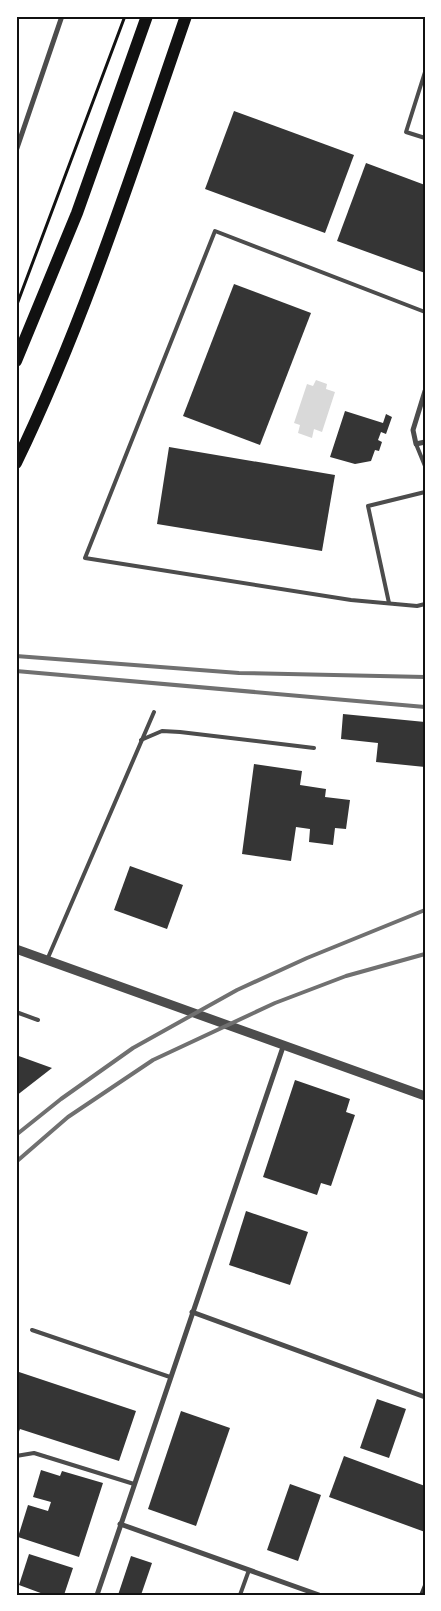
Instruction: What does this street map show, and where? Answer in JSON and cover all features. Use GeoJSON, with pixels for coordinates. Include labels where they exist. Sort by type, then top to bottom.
{"type":"FeatureCollection","features":[{"type":"Feature","properties":{"kind":"main road"},"geometry":{"type":"LineString","coordinates":[[16,361],[77,213],[147,16]]}},
{"type":"Feature","properties":{"kind":"main road"},"geometry":{"type":"LineString","coordinates":[[16,463],[40,412],[78,319],[186,16]]}},
{"type":"Feature","properties":{"kind":"street"},"geometry":{"type":"LineString","coordinates":[[16,151],[62,16]]}},
{"type":"Feature","properties":{"kind":"street"},"geometry":{"type":"LineString","coordinates":[[425,391],[414,424],[416,444],[425,442]]}},
{"type":"Feature","properties":{"kind":"street"},"geometry":{"type":"LineString","coordinates":[[16,949],[425,1096]]}},
{"type":"Feature","properties":{"kind":"street"},"geometry":{"type":"LineString","coordinates":[[97,1595],[284,1044]]}},
{"type":"Feature","properties":{"kind":"street"},"geometry":{"type":"LineString","coordinates":[[192,1312],[425,1397]]}},
{"type":"Feature","properties":{"kind":"street"},"geometry":{"type":"LineString","coordinates":[[120,1524],[319,1595]]}},
{"type":"Feature","properties":{"kind":"lane"},"geometry":{"type":"LineString","coordinates":[[425,72],[406,132],[425,138]]}},
{"type":"Feature","properties":{"kind":"lane"},"geometry":{"type":"LineString","coordinates":[[425,312],[215,231],[85,558],[351,600],[417,606],[425,604]]}},
{"type":"Feature","properties":{"kind":"lane"},"geometry":{"type":"LineString","coordinates":[[416,444],[425,466]]}},
{"type":"Feature","properties":{"kind":"lane"},"geometry":{"type":"LineString","coordinates":[[390,603],[368,506],[425,492]]}},
{"type":"Feature","properties":{"kind":"lane"},"geometry":{"type":"LineString","coordinates":[[48,960],[154,712]]}},
{"type":"Feature","properties":{"kind":"lane"},"geometry":{"type":"LineString","coordinates":[[141,740],[162,731],[314,748]]}},
{"type":"Feature","properties":{"kind":"lane"},"geometry":{"type":"LineString","coordinates":[[16,1012],[38,1020]]}},
{"type":"Feature","properties":{"kind":"lane"},"geometry":{"type":"LineString","coordinates":[[32,1330],[170,1377]]}},
{"type":"Feature","properties":{"kind":"lane"},"geometry":{"type":"LineString","coordinates":[[16,1456],[34,1453],[134,1484]]}},
{"type":"Feature","properties":{"kind":"lane"},"geometry":{"type":"LineString","coordinates":[[240,1595],[250,1570]]}},
{"type":"Feature","properties":{"kind":"path"},"geometry":{"type":"LineString","coordinates":[[16,307],[57,203],[125,16]]}},
{"type":"Feature","properties":{"kind":"shaded area"},"geometry":{"type":"Polygon","coordinates":[[[316,380],[327,384],[326,389],[335,392],[322,432],[314,429],[312,438],[298,433],[300,425],[294,423],[307,384],[313,386],[316,380]]]}},
{"type":"Feature","properties":{"kind":"building"},"geometry":{"type":"Polygon","coordinates":[[[234,111],[354,155],[325,233],[205,189],[234,111]]]}},
{"type":"Feature","properties":{"kind":"building"},"geometry":{"type":"Polygon","coordinates":[[[366,163],[425,185],[425,273],[337,241],[366,163]]]}},
{"type":"Feature","properties":{"kind":"building"},"geometry":{"type":"Polygon","coordinates":[[[234,284],[311,313],[260,445],[183,416],[234,284]]]}},
{"type":"Feature","properties":{"kind":"building"},"geometry":{"type":"Polygon","coordinates":[[[345,411],[383,423],[386,414],[392,417],[386,434],[381,432],[378,440],[382,442],[379,451],[375,450],[371,461],[355,464],[330,457],[345,411]]]}},
{"type":"Feature","properties":{"kind":"building"},"geometry":{"type":"Polygon","coordinates":[[[169,447],[335,475],[322,551],[157,524],[169,447]]]}},
{"type":"Feature","properties":{"kind":"building"},"geometry":{"type":"Polygon","coordinates":[[[343,714],[425,722],[425,767],[376,762],[378,743],[341,739],[343,714]]]}},
{"type":"Feature","properties":{"kind":"building"},"geometry":{"type":"Polygon","coordinates":[[[254,764],[302,771],[300,785],[326,789],[325,797],[350,800],[346,829],[335,828],[333,845],[309,842],[310,829],[296,827],[291,861],[242,854],[254,764]]]}},
{"type":"Feature","properties":{"kind":"building"},"geometry":{"type":"Polygon","coordinates":[[[130,866],[183,885],[167,929],[114,910],[130,866]]]}},
{"type":"Feature","properties":{"kind":"building"},"geometry":{"type":"Polygon","coordinates":[[[16,1055],[52,1068],[16,1096],[16,1055]]]}},
{"type":"Feature","properties":{"kind":"building"},"geometry":{"type":"Polygon","coordinates":[[[295,1080],[350,1099],[346,1112],[355,1115],[331,1186],[321,1183],[317,1195],[263,1177],[295,1080]]]}},
{"type":"Feature","properties":{"kind":"building"},"geometry":{"type":"Polygon","coordinates":[[[246,1211],[308,1232],[290,1285],[229,1265],[246,1211]]]}},
{"type":"Feature","properties":{"kind":"building"},"geometry":{"type":"Polygon","coordinates":[[[16,1371],[136,1411],[119,1461],[20,1429],[16,1439],[16,1371]]]}},
{"type":"Feature","properties":{"kind":"building"},"geometry":{"type":"Polygon","coordinates":[[[377,1399],[406,1409],[389,1458],[360,1448],[377,1399]]]}},
{"type":"Feature","properties":{"kind":"building"},"geometry":{"type":"Polygon","coordinates":[[[181,1411],[230,1428],[196,1526],[148,1509],[181,1411]]]}},
{"type":"Feature","properties":{"kind":"building"},"geometry":{"type":"Polygon","coordinates":[[[344,1456],[425,1486],[425,1532],[329,1497],[344,1456]]]}},
{"type":"Feature","properties":{"kind":"building"},"geometry":{"type":"Polygon","coordinates":[[[41,1470],[60,1476],[62,1471],[103,1483],[79,1557],[18,1537],[28,1505],[48,1511],[51,1502],[33,1497],[41,1470]]]}},
{"type":"Feature","properties":{"kind":"building"},"geometry":{"type":"Polygon","coordinates":[[[290,1484],[321,1495],[298,1561],[267,1550],[290,1484]]]}},
{"type":"Feature","properties":{"kind":"building"},"geometry":{"type":"Polygon","coordinates":[[[29,1554],[73,1568],[64,1595],[46,1595],[19,1585],[29,1554]]]}},
{"type":"Feature","properties":{"kind":"building"},"geometry":{"type":"Polygon","coordinates":[[[131,1556],[152,1563],[141,1595],[118,1595],[131,1556]]]}},
{"type":"Feature","properties":{"kind":"building"},"geometry":{"type":"Polygon","coordinates":[[[425,1580],[425,1595],[419,1595],[425,1580]]]}},
{"type":"Feature","properties":{"kind":"railway"},"geometry":{"type":"LineString","coordinates":[[16,656],[239,673],[425,677]]}},
{"type":"Feature","properties":{"kind":"railway"},"geometry":{"type":"LineString","coordinates":[[16,671],[425,707]]}},
{"type":"Feature","properties":{"kind":"railway"},"geometry":{"type":"LineString","coordinates":[[16,1135],[61,1099],[133,1048],[237,990],[307,958],[425,910]]}},
{"type":"Feature","properties":{"kind":"railway"},"geometry":{"type":"LineString","coordinates":[[16,1162],[68,1117],[153,1060],[275,1003],[346,976],[425,954]]}}]}
